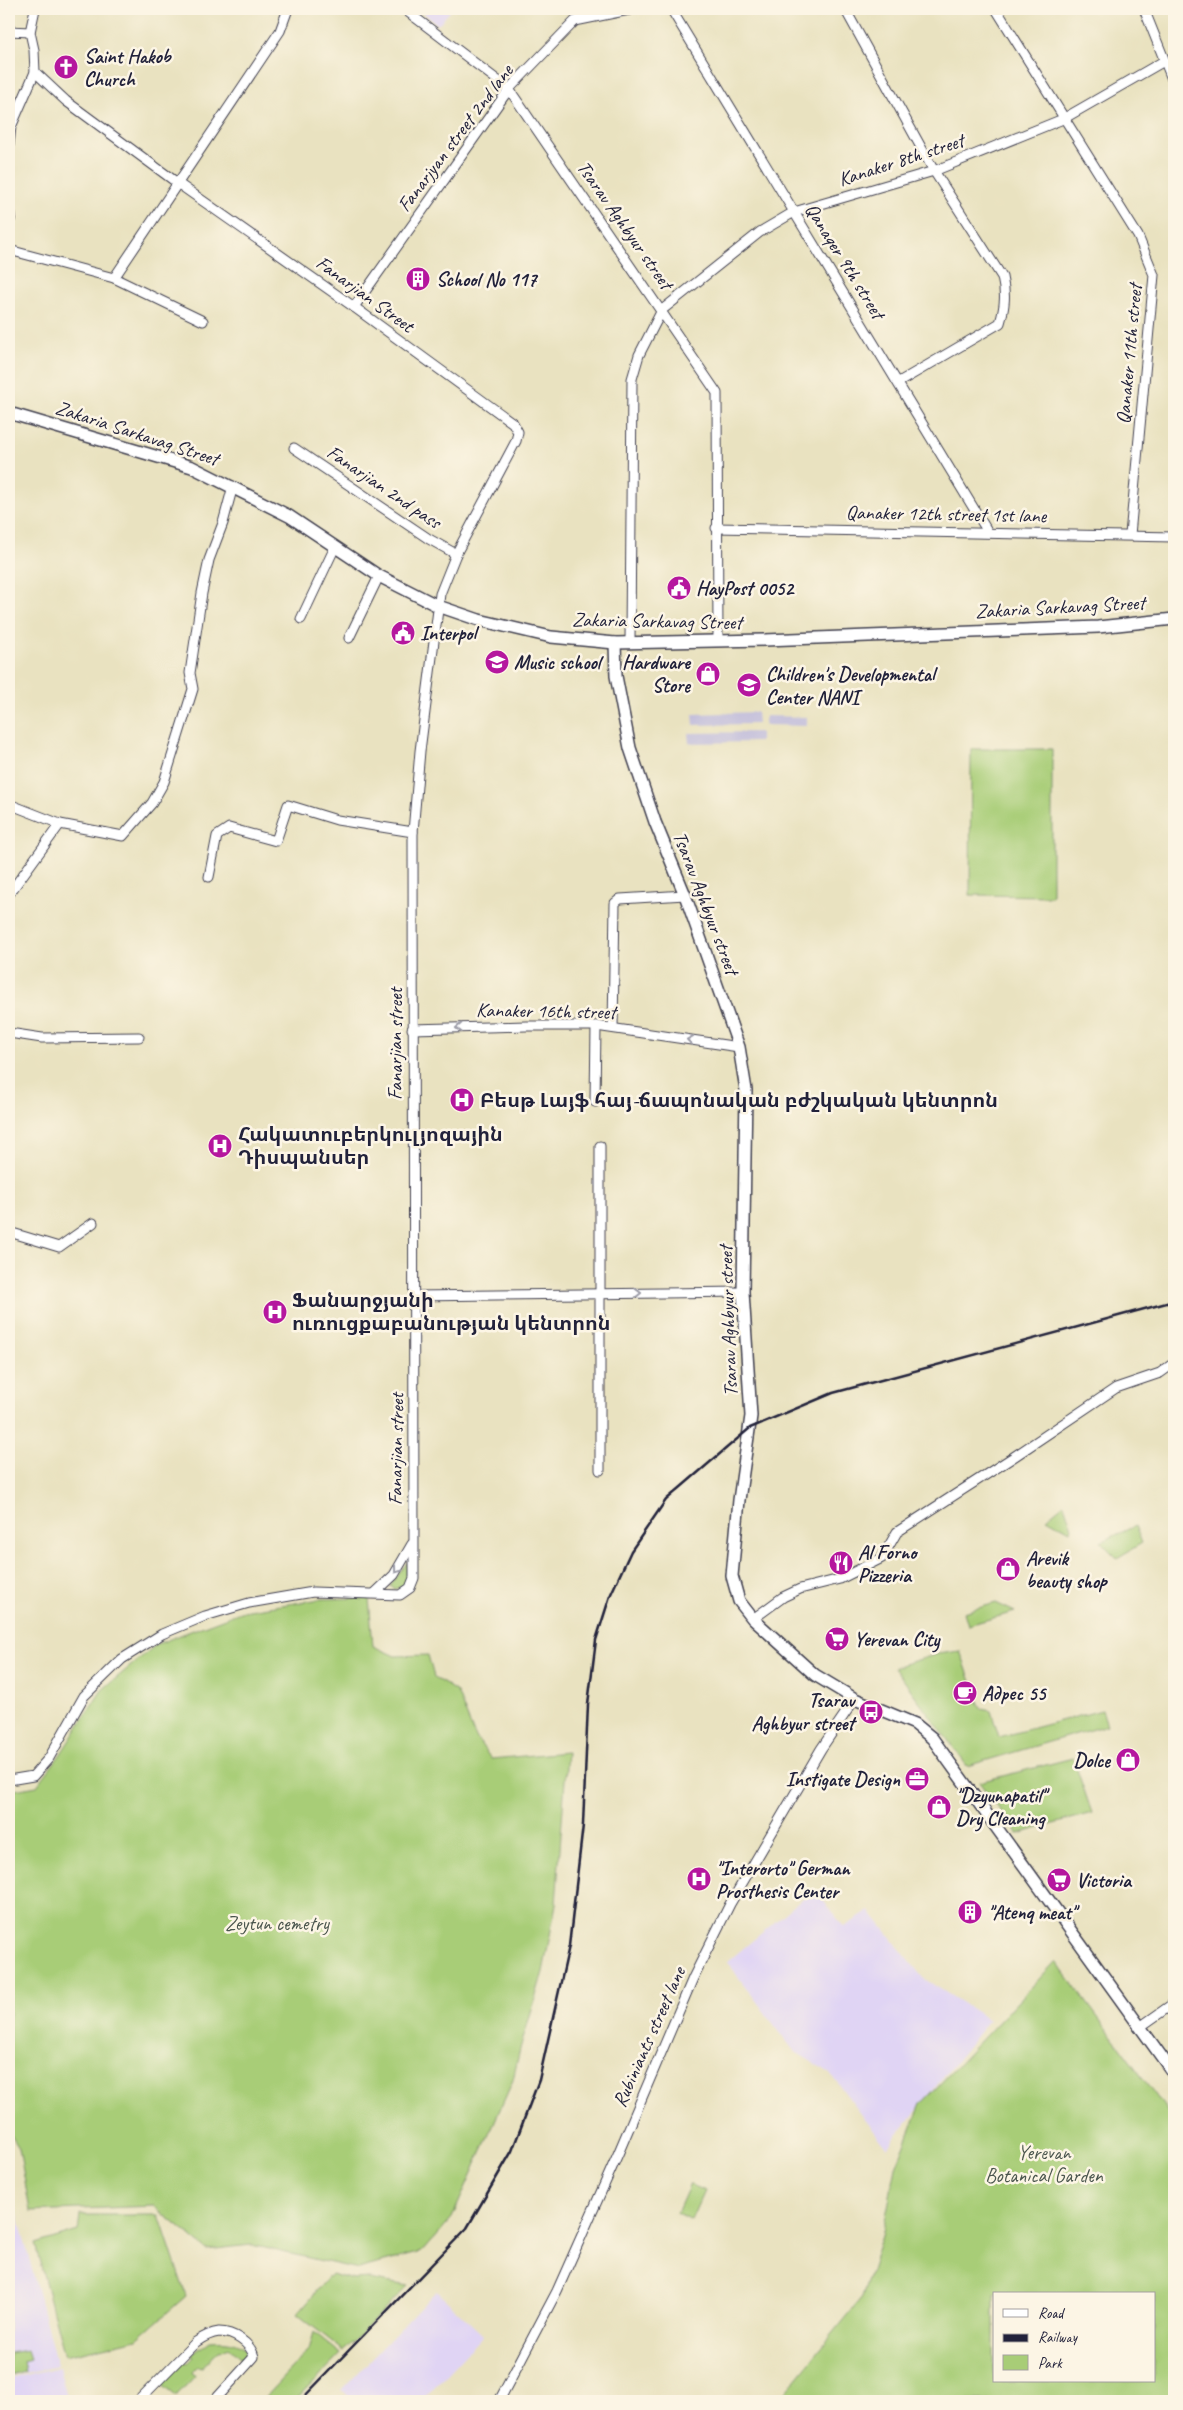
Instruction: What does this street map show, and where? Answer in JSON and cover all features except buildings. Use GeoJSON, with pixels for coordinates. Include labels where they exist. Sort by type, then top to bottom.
{"type":"FeatureCollection","features":[{"type":"Feature","properties":{"kind":"main road","name":"Zakaria Sarkavag Street"},"geometry":{"type":"LineString","coordinates":[[9,412],[192,467],[233,486],[289,516],[379,576],[438,606],[479,620],[551,638],[616,643],[718,641],[1088,627],[1174,618]]}},
{"type":"Feature","properties":{"kind":"main road","name":"Tsarav Aghbyur street"},"geometry":{"type":"LineString","coordinates":[[616,643],[616,676],[630,748],[655,822],[685,895],[739,1047],[746,1090],[743,1292],[750,1428],[739,1500],[732,1576],[739,1601],[753,1619],[815,1675],[855,1699],[915,1724],[932,1738],[1174,2074]]}},
{"type":"Feature","properties":{"kind":"street"},"geometry":{"type":"LineString","coordinates":[[9,145],[10,127],[35,72],[30,32],[35,9]]}},
{"type":"Feature","properties":{"kind":"street"},"geometry":{"type":"LineString","coordinates":[[114,278],[176,182],[280,31],[288,9]]}},
{"type":"Feature","properties":{"kind":"street","name":"Tsarav Aghbyur street"},"geometry":{"type":"LineString","coordinates":[[404,9],[509,89],[662,310],[639,355],[632,379],[630,643]]}},
{"type":"Feature","properties":{"kind":"street","name":"Fanarjyan street 2nd lane"},"geometry":{"type":"LineString","coordinates":[[354,307],[509,89],[575,21],[634,9]]}},
{"type":"Feature","properties":{"kind":"street","name":"Qanaqer 9th street"},"geometry":{"type":"LineString","coordinates":[[671,9],[899,382],[988,532]]}},
{"type":"Feature","properties":{"kind":"street"},"geometry":{"type":"LineString","coordinates":[[845,9],[934,171],[1002,277],[1006,291],[1005,306],[1000,323],[899,382]]}},
{"type":"Feature","properties":{"kind":"street","name":"Qanaker 11th street"},"geometry":{"type":"LineString","coordinates":[[996,9],[1138,236],[1154,276],[1130,535]]}},
{"type":"Feature","properties":{"kind":"street"},"geometry":{"type":"LineString","coordinates":[[1144,9],[1174,84]]}},
{"type":"Feature","properties":{"kind":"street"},"geometry":{"type":"LineString","coordinates":[[9,31],[30,32]]}},
{"type":"Feature","properties":{"kind":"street","name":"Kanaker 8th street"},"geometry":{"type":"LineString","coordinates":[[662,310],[760,232],[794,212],[934,171],[1064,119],[1164,61]]}},
{"type":"Feature","properties":{"kind":"street","name":"Fanarjian Street"},"geometry":{"type":"LineString","coordinates":[[35,72],[66,101],[176,182],[354,307],[516,427],[518,432],[516,441],[456,554],[440,594],[438,606]]}},
{"type":"Feature","properties":{"kind":"street"},"geometry":{"type":"LineString","coordinates":[[9,197],[11,216],[9,224]]}},
{"type":"Feature","properties":{"kind":"street"},"geometry":{"type":"LineString","coordinates":[[9,250],[114,278],[203,321]]}},
{"type":"Feature","properties":{"kind":"street"},"geometry":{"type":"LineString","coordinates":[[662,310],[716,393],[718,641]]}},
{"type":"Feature","properties":{"kind":"street","name":"Fanarjian 2nd pass"},"geometry":{"type":"LineString","coordinates":[[294,448],[429,540],[456,554]]}},
{"type":"Feature","properties":{"kind":"street"},"geometry":{"type":"LineString","coordinates":[[9,804],[60,824],[123,836],[152,803],[164,782],[193,689],[190,673],[202,593],[209,560],[223,523],[233,486]]}},
{"type":"Feature","properties":{"kind":"street","name":"Qanaker 12th street 1st lane"},"geometry":{"type":"LineString","coordinates":[[716,528],[1174,537]]}},
{"type":"Feature","properties":{"kind":"street"},"geometry":{"type":"LineString","coordinates":[[301,619],[335,547]]}},
{"type":"Feature","properties":{"kind":"street"},"geometry":{"type":"LineString","coordinates":[[349,638],[379,576]]}},
{"type":"Feature","properties":{"kind":"street","name":"Fanarjian street"},"geometry":{"type":"LineString","coordinates":[[9,1780],[33,1776],[44,1764],[84,1696],[122,1659],[162,1634],[205,1616],[249,1602],[313,1592],[400,1595],[410,1588],[414,1578],[413,832],[420,751],[438,606]]}},
{"type":"Feature","properties":{"kind":"street"},"geometry":{"type":"LineString","coordinates":[[209,877],[217,836],[229,828],[276,841],[288,805],[337,820],[413,832]]}},
{"type":"Feature","properties":{"kind":"street"},"geometry":{"type":"LineString","coordinates":[[9,894],[60,824]]}},
{"type":"Feature","properties":{"kind":"street"},"geometry":{"type":"LineString","coordinates":[[613,1028],[615,904],[620,899],[685,895]]}},
{"type":"Feature","properties":{"kind":"street","name":"Kanaker 16th street"},"geometry":{"type":"LineString","coordinates":[[412,1030],[526,1026],[596,1026],[739,1047]]}},
{"type":"Feature","properties":{"kind":"street"},"geometry":{"type":"LineString","coordinates":[[595,1102],[596,1026]]}},
{"type":"Feature","properties":{"kind":"street"},"geometry":{"type":"LineString","coordinates":[[9,1033],[42,1038],[139,1036]]}},
{"type":"Feature","properties":{"kind":"street"},"geometry":{"type":"LineString","coordinates":[[600,1146],[600,1470]]}},
{"type":"Feature","properties":{"kind":"street"},"geometry":{"type":"LineString","coordinates":[[9,1232],[59,1247],[93,1223]]}},
{"type":"Feature","properties":{"kind":"street"},"geometry":{"type":"LineString","coordinates":[[415,1296],[743,1292]]}},
{"type":"Feature","properties":{"kind":"street"},"geometry":{"type":"LineString","coordinates":[[753,1619],[783,1597],[800,1589],[840,1580],[882,1558],[897,1532],[1116,1388],[1160,1373],[1174,1363]]}},
{"type":"Feature","properties":{"kind":"street"},"geometry":{"type":"LineString","coordinates":[[375,1593],[394,1575],[413,1543]]}},
{"type":"Feature","properties":{"kind":"street","name":"Rubiniants street lane"},"geometry":{"type":"LineString","coordinates":[[499,2401],[557,2291],[693,1978],[717,1930],[822,1749],[855,1699]]}},
{"type":"Feature","properties":{"kind":"street"},"geometry":{"type":"LineString","coordinates":[[1140,2027],[1174,2003]]}},
{"type":"Feature","properties":{"kind":"street"},"geometry":{"type":"LineString","coordinates":[[138,2401],[196,2342],[204,2336],[219,2332],[230,2334],[246,2343],[251,2348],[254,2357],[214,2401]]}},
{"type":"Feature","properties":{"kind":"shaded area"},"geometry":{"type":"Polygon","coordinates":[[[428,9],[452,9],[438,25],[424,13],[428,9]]]}},
{"type":"Feature","properties":{"kind":"shaded area"},"geometry":{"type":"Polygon","coordinates":[[[757,712],[758,724],[694,725],[693,714],[757,712]]]}},
{"type":"Feature","properties":{"kind":"shaded area"},"geometry":{"type":"Polygon","coordinates":[[[765,716],[807,717],[807,726],[764,725],[765,716]]]}},
{"type":"Feature","properties":{"kind":"shaded area"},"geometry":{"type":"Polygon","coordinates":[[[760,732],[760,742],[689,743],[688,733],[760,732]]]}},
{"type":"Feature","properties":{"kind":"shaded area"},"geometry":{"type":"Polygon","coordinates":[[[814,1889],[844,1927],[870,1911],[923,1978],[989,2020],[887,2148],[830,2073],[794,2051],[727,1962],[814,1889]]]}},
{"type":"Feature","properties":{"kind":"shaded area"},"geometry":{"type":"Polygon","coordinates":[[[9,2192],[12,2192],[57,2366],[9,2377],[9,2192]]]}},
{"type":"Feature","properties":{"kind":"shaded area"},"geometry":{"type":"Polygon","coordinates":[[[436,2291],[483,2335],[421,2401],[354,2401],[342,2390],[436,2291]]]}},
{"type":"Feature","properties":{"kind":"shaded area"},"geometry":{"type":"Polygon","coordinates":[[[59,2367],[68,2401],[9,2401],[9,2379],[59,2367]]]}},
{"type":"Feature","properties":{"kind":"green space"},"geometry":{"type":"Polygon","coordinates":[[[971,749],[1052,749],[1052,896],[970,895],[971,749]]]}},
{"type":"Feature","properties":{"kind":"green space"},"geometry":{"type":"Polygon","coordinates":[[[1064,1504],[1072,1528],[1070,1531],[1047,1518],[1064,1504]]]}},
{"type":"Feature","properties":{"kind":"green space"},"geometry":{"type":"Polygon","coordinates":[[[1135,1526],[1142,1543],[1117,1558],[1101,1542],[1135,1526]]]}},
{"type":"Feature","properties":{"kind":"green space"},"geometry":{"type":"Polygon","coordinates":[[[407,1563],[411,1565],[408,1584],[395,1589],[390,1586],[407,1563]]]}},
{"type":"Feature","properties":{"kind":"green space","name":"Zeytun cemetry"},"geometry":{"type":"Polygon","coordinates":[[[369,1598],[373,1646],[395,1656],[428,1655],[434,1677],[457,1692],[474,1734],[491,1759],[567,1752],[556,1904],[543,1972],[520,2049],[513,2080],[452,2218],[422,2252],[358,2269],[251,2245],[207,2250],[154,2206],[30,2211],[19,2148],[9,2132],[9,1791],[37,1786],[60,1755],[102,1690],[157,1644],[243,1611],[321,1599],[369,1598]]]}},
{"type":"Feature","properties":{"kind":"green space"},"geometry":{"type":"Polygon","coordinates":[[[996,1603],[1015,1612],[968,1625],[964,1612],[996,1603]]]}},
{"type":"Feature","properties":{"kind":"green space"},"geometry":{"type":"Polygon","coordinates":[[[960,1651],[981,1709],[991,1711],[999,1737],[1102,1710],[1107,1725],[967,1766],[894,1667],[938,1654],[960,1651]]]}},
{"type":"Feature","properties":{"kind":"green space"},"geometry":{"type":"Polygon","coordinates":[[[1073,1758],[1092,1813],[1018,1834],[979,1782],[1073,1758]]]}},
{"type":"Feature","properties":{"kind":"green space","name":"Yerevan Botanical Garden"},"geometry":{"type":"Polygon","coordinates":[[[1056,1961],[1174,2120],[1174,2401],[778,2401],[862,2298],[882,2236],[896,2167],[921,2104],[1056,1961]]]}},
{"type":"Feature","properties":{"kind":"green space"},"geometry":{"type":"Polygon","coordinates":[[[690,2184],[704,2191],[691,2220],[677,2213],[690,2184]]]}},
{"type":"Feature","properties":{"kind":"green space"},"geometry":{"type":"Polygon","coordinates":[[[80,2215],[159,2215],[186,2296],[137,2339],[65,2356],[35,2244],[78,2231],[80,2215]]]}},
{"type":"Feature","properties":{"kind":"green space"},"geometry":{"type":"Polygon","coordinates":[[[331,2274],[354,2280],[369,2279],[408,2286],[344,2351],[297,2314],[331,2274]]]}},
{"type":"Feature","properties":{"kind":"green space"},"geometry":{"type":"Polygon","coordinates":[[[314,2332],[341,2354],[295,2401],[261,2401],[309,2350],[314,2332]]]}},
{"type":"Feature","properties":{"kind":"green space"},"geometry":{"type":"Polygon","coordinates":[[[210,2341],[231,2342],[248,2351],[241,2359],[228,2347],[219,2351],[202,2367],[198,2366],[192,2372],[195,2376],[176,2396],[161,2384],[184,2361],[187,2363],[193,2357],[191,2355],[210,2341]]]}},
{"type":"Feature","properties":{"kind":"green space"},"geometry":{"type":"Polygon","coordinates":[[[27,2350],[30,2359],[23,2361],[25,2372],[9,2376],[9,2353],[27,2350]]]}},
{"type":"Feature","properties":{"kind":"railway"},"geometry":{"type":"LineString","coordinates":[[300,2401],[467,2228],[512,2151],[539,2080],[569,1946],[583,1825],[588,1704],[596,1640],[610,1596],[631,1551],[666,1500],[750,1428],[833,1393],[1174,1301]]}},
{"type":"Feature","properties":{"kind":"place","name":"Saint Hakob Church"},"geometry":{"type":"Point","coordinates":[66,67]}},
{"type":"Feature","properties":{"kind":"place","name":"School No 117"},"geometry":{"type":"Point","coordinates":[418,279]}},
{"type":"Feature","properties":{"kind":"place","name":"HayPost 0052"},"geometry":{"type":"Point","coordinates":[679,588]}},
{"type":"Feature","properties":{"kind":"place","name":"Interpol"},"geometry":{"type":"Point","coordinates":[403,633]}},
{"type":"Feature","properties":{"kind":"place","name":"Music school"},"geometry":{"type":"Point","coordinates":[497,662]}},
{"type":"Feature","properties":{"kind":"place","name":"Hardware Store"},"geometry":{"type":"Point","coordinates":[708,674]}},
{"type":"Feature","properties":{"kind":"place","name":"Children's Developmental Center NANI"},"geometry":{"type":"Point","coordinates":[749,685]}},
{"type":"Feature","properties":{"kind":"place","name":"Բեսթ Լայֆ հայ-ճապոնական բժշկական կենտրոն"},"geometry":{"type":"Point","coordinates":[462,1100]}},
{"type":"Feature","properties":{"kind":"place","name":"Հակատուբերկուլյոզային Դիսպանսեր"},"geometry":{"type":"Point","coordinates":[220,1146]}},
{"type":"Feature","properties":{"kind":"place","name":"Ֆանարջյանի ուռուցքաբանության կենտրոն"},"geometry":{"type":"Point","coordinates":[275,1312]}},
{"type":"Feature","properties":{"kind":"place","name":"Al Forno Pizzeria"},"geometry":{"type":"Point","coordinates":[841,1563]}},
{"type":"Feature","properties":{"kind":"place","name":"Arevik beauty shop"},"geometry":{"type":"Point","coordinates":[1008,1569]}},
{"type":"Feature","properties":{"kind":"place","name":"Yerevan City"},"geometry":{"type":"Point","coordinates":[837,1639]}},
{"type":"Feature","properties":{"kind":"place","name":"Адрес 55"},"geometry":{"type":"Point","coordinates":[965,1693]}},
{"type":"Feature","properties":{"kind":"place","name":"Tsarav Aghbyur street"},"geometry":{"type":"Point","coordinates":[871,1712]}},
{"type":"Feature","properties":{"kind":"place","name":"Dolce"},"geometry":{"type":"Point","coordinates":[1128,1760]}},
{"type":"Feature","properties":{"kind":"place","name":"Instigate Design"},"geometry":{"type":"Point","coordinates":[917,1779]}},
{"type":"Feature","properties":{"kind":"place","name":"\"Dzyunapatil\" Dry Cleaning"},"geometry":{"type":"Point","coordinates":[939,1807]}},
{"type":"Feature","properties":{"kind":"place","name":"\"Interorto\" German Prosthesis Center"},"geometry":{"type":"Point","coordinates":[699,1879]}},
{"type":"Feature","properties":{"kind":"place","name":"Victoria"},"geometry":{"type":"Point","coordinates":[1059,1880]}},
{"type":"Feature","properties":{"kind":"place","name":"\"Atenq meat\""},"geometry":{"type":"Point","coordinates":[970,1912]}}]}
